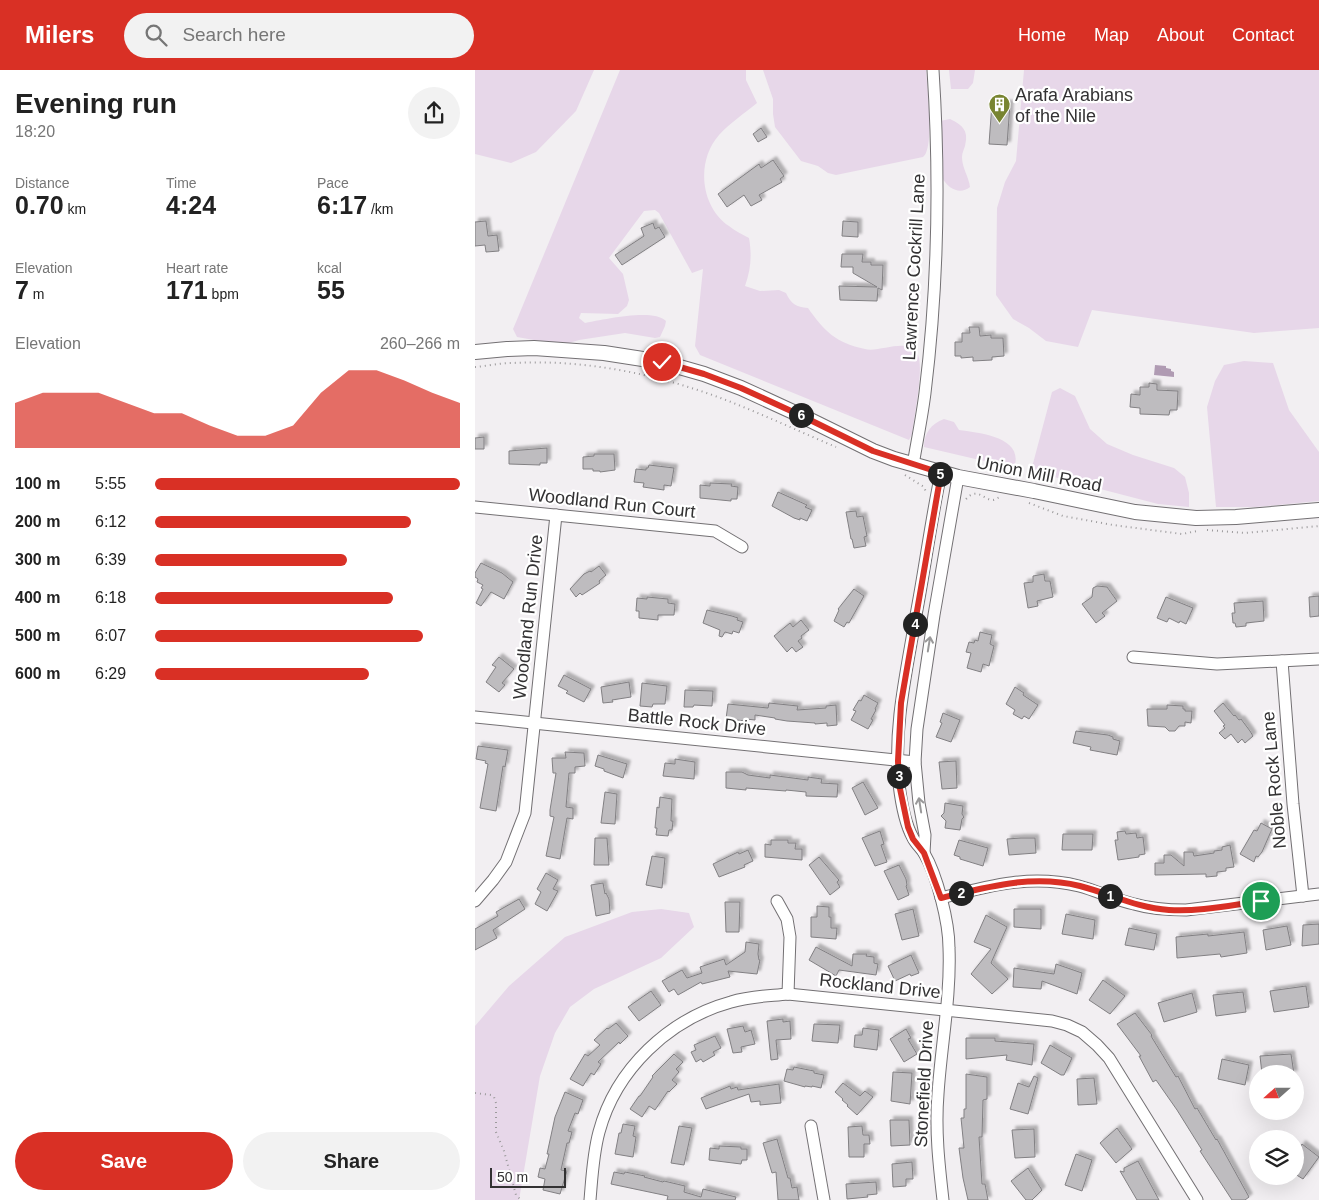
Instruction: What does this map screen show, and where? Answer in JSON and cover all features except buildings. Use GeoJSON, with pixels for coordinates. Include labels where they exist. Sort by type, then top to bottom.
{"type":"FeatureCollection","features":[{"type":"Feature","properties":{"kind":"street","name":"Lawrence Cockrill Lane"},"geometry":{"type":"LineString","coordinates":[[913,465],[925,394],[931,326],[935,243],[936,146],[933,70]]}},
{"type":"Feature","properties":{"kind":"street","name":"Union Mill Road"},"geometry":{"type":"LineString","coordinates":[[475,352],[507,348],[594,352],[638,358],[685,368],[741,388],[873,451],[913,465],[958,477],[1154,515],[1195,518],[1236,517],[1319,510]]}},
{"type":"Feature","properties":{"kind":"street","name":"Stonefield Drive"},"geometry":{"type":"LineString","coordinates":[[941,473],[901,703],[898,761],[899,784],[904,815],[913,839],[924,853],[941,898],[946,919],[949,948],[946,1010],[937,1096],[938,1160],[943,1200]]}},
{"type":"Feature","properties":{"kind":"street","name":"Stonefield Drive"},"geometry":{"type":"LineString","coordinates":[[924,853],[925,835],[919,803],[915,762],[919,703],[958,477]]}},
{"type":"Feature","properties":{"kind":"street","name":"Woodland Run Court"},"geometry":{"type":"LineString","coordinates":[[475,507],[715,531],[742,547]]}},
{"type":"Feature","properties":{"kind":"street","name":"Woodland Run Drive"},"geometry":{"type":"LineString","coordinates":[[475,900],[493,880],[505,862],[522,824],[527,804],[556,515]]}},
{"type":"Feature","properties":{"kind":"street"},"geometry":{"type":"LineString","coordinates":[[1133,657],[1217,664],[1319,659]]}},
{"type":"Feature","properties":{"kind":"street","name":"Noble Rock Lane"},"geometry":{"type":"LineString","coordinates":[[1282,661],[1293,804],[1303,896]]}},
{"type":"Feature","properties":{"kind":"street","name":"Battle Rock Drive"},"geometry":{"type":"LineString","coordinates":[[475,717],[915,762]]}},
{"type":"Feature","properties":{"kind":"street"},"geometry":{"type":"LineString","coordinates":[[941,898],[999,884],[1040,881],[1080,886],[1133,904],[1170,910],[1186,910],[1319,894]]}},
{"type":"Feature","properties":{"kind":"street"},"geometry":{"type":"LineString","coordinates":[[777,901],[788,922],[790,937],[788,994]]}},
{"type":"Feature","properties":{"kind":"street","name":"Rockland Drive"},"geometry":{"type":"LineString","coordinates":[[590,1200],[595,1146],[604,1116],[620,1084],[644,1053],[676,1027],[713,1007],[756,997],[788,994],[1052,1021],[1074,1028],[1088,1036],[1109,1058],[1197,1200]]}},
{"type":"Feature","properties":{"kind":"street"},"geometry":{"type":"LineString","coordinates":[[811,1126],[824,1200]]}},
{"type":"Feature","properties":{"kind":"path"},"geometry":{"type":"LineString","coordinates":[[475,1093],[494,1097],[496,1103],[496,1132],[504,1151],[516,1195],[521,1200]]}},
{"type":"Feature","properties":{"kind":"shaded area"},"geometry":{"type":"Polygon","coordinates":[[[475,70],[594,70],[576,111],[536,152],[511,163],[475,154],[475,70]]]}},
{"type":"Feature","properties":{"kind":"shaded area"},"geometry":{"type":"Polygon","coordinates":[[[620,70],[746,70],[746,80],[757,103],[719,135],[707,157],[704,170],[707,195],[712,207],[729,226],[749,238],[749,274],[745,286],[760,291],[779,290],[786,293],[792,302],[797,306],[808,308],[825,329],[846,343],[871,350],[894,346],[914,349],[920,361],[920,371],[912,434],[909,440],[700,355],[695,346],[703,269],[692,273],[659,213],[655,210],[644,211],[609,258],[623,274],[629,300],[627,306],[618,314],[581,313],[579,318],[585,323],[639,315],[659,317],[666,321],[660,337],[655,338],[625,333],[579,340],[562,345],[517,337],[513,329],[620,70]]]}},
{"type":"Feature","properties":{"kind":"shaded area"},"geometry":{"type":"Polygon","coordinates":[[[763,70],[926,70],[929,102],[929,142],[927,152],[923,157],[836,175],[828,173],[818,166],[801,161],[775,127],[773,99],[763,70]]]}},
{"type":"Feature","properties":{"kind":"shaded area"},"geometry":{"type":"Polygon","coordinates":[[[949,70],[975,70],[973,83],[968,89],[951,89],[949,70]]]}},
{"type":"Feature","properties":{"kind":"shaded area"},"geometry":{"type":"Polygon","coordinates":[[[1024,70],[1319,70],[1319,328],[1254,333],[1092,310],[1078,347],[1046,341],[1013,319],[996,295],[997,208],[1005,182],[1016,161],[1024,70]]]}},
{"type":"Feature","properties":{"kind":"shaded area"},"geometry":{"type":"Polygon","coordinates":[[[950,119],[962,126],[966,136],[962,161],[970,187],[962,191],[948,186],[943,179],[940,121],[950,119]]]}},
{"type":"Feature","properties":{"kind":"shaded area"},"geometry":{"type":"Polygon","coordinates":[[[1244,361],[1273,363],[1289,410],[1319,452],[1319,501],[1256,507],[1216,507],[1207,407],[1215,381],[1224,365],[1244,361]]]}},
{"type":"Feature","properties":{"kind":"shaded area"},"geometry":{"type":"Polygon","coordinates":[[[1155,365],[1166,366],[1166,368],[1171,369],[1174,372],[1174,377],[1154,375],[1155,365]]]}},
{"type":"Feature","properties":{"kind":"shaded area"},"geometry":{"type":"Polygon","coordinates":[[[1060,388],[1075,396],[1090,429],[1107,444],[1133,455],[1174,468],[1185,477],[1189,493],[1189,507],[1158,504],[1031,471],[1052,392],[1060,388]]]}},
{"type":"Feature","properties":{"kind":"shaded area"},"geometry":{"type":"Polygon","coordinates":[[[944,419],[954,422],[959,430],[989,435],[1007,443],[1013,449],[1016,458],[1014,468],[924,447],[925,437],[929,430],[944,419]]]}},
{"type":"Feature","properties":{"kind":"shaded area"},"geometry":{"type":"Polygon","coordinates":[[[661,909],[689,913],[694,927],[661,958],[594,989],[570,1007],[555,1033],[540,1076],[519,1200],[475,1200],[475,1026],[509,986],[565,937],[632,912],[661,909]]]}},
{"type":"Feature","properties":{"kind":"place","name":"Arafa Arabians of the Nile"},"geometry":{"type":"Point","coordinates":[999,124]}},
{"type":"Feature","properties":{"kind":"route"},"geometry":{"type":"LineString","coordinates":[[662,362],[704,374],[741,388],[873,451],[941,473],[901,703],[898,761],[899,784],[904,815],[913,839],[924,853],[941,898],[999,884],[1019,881],[1040,881],[1080,886],[1133,904],[1170,910],[1186,910],[1261,901]]}}]}
